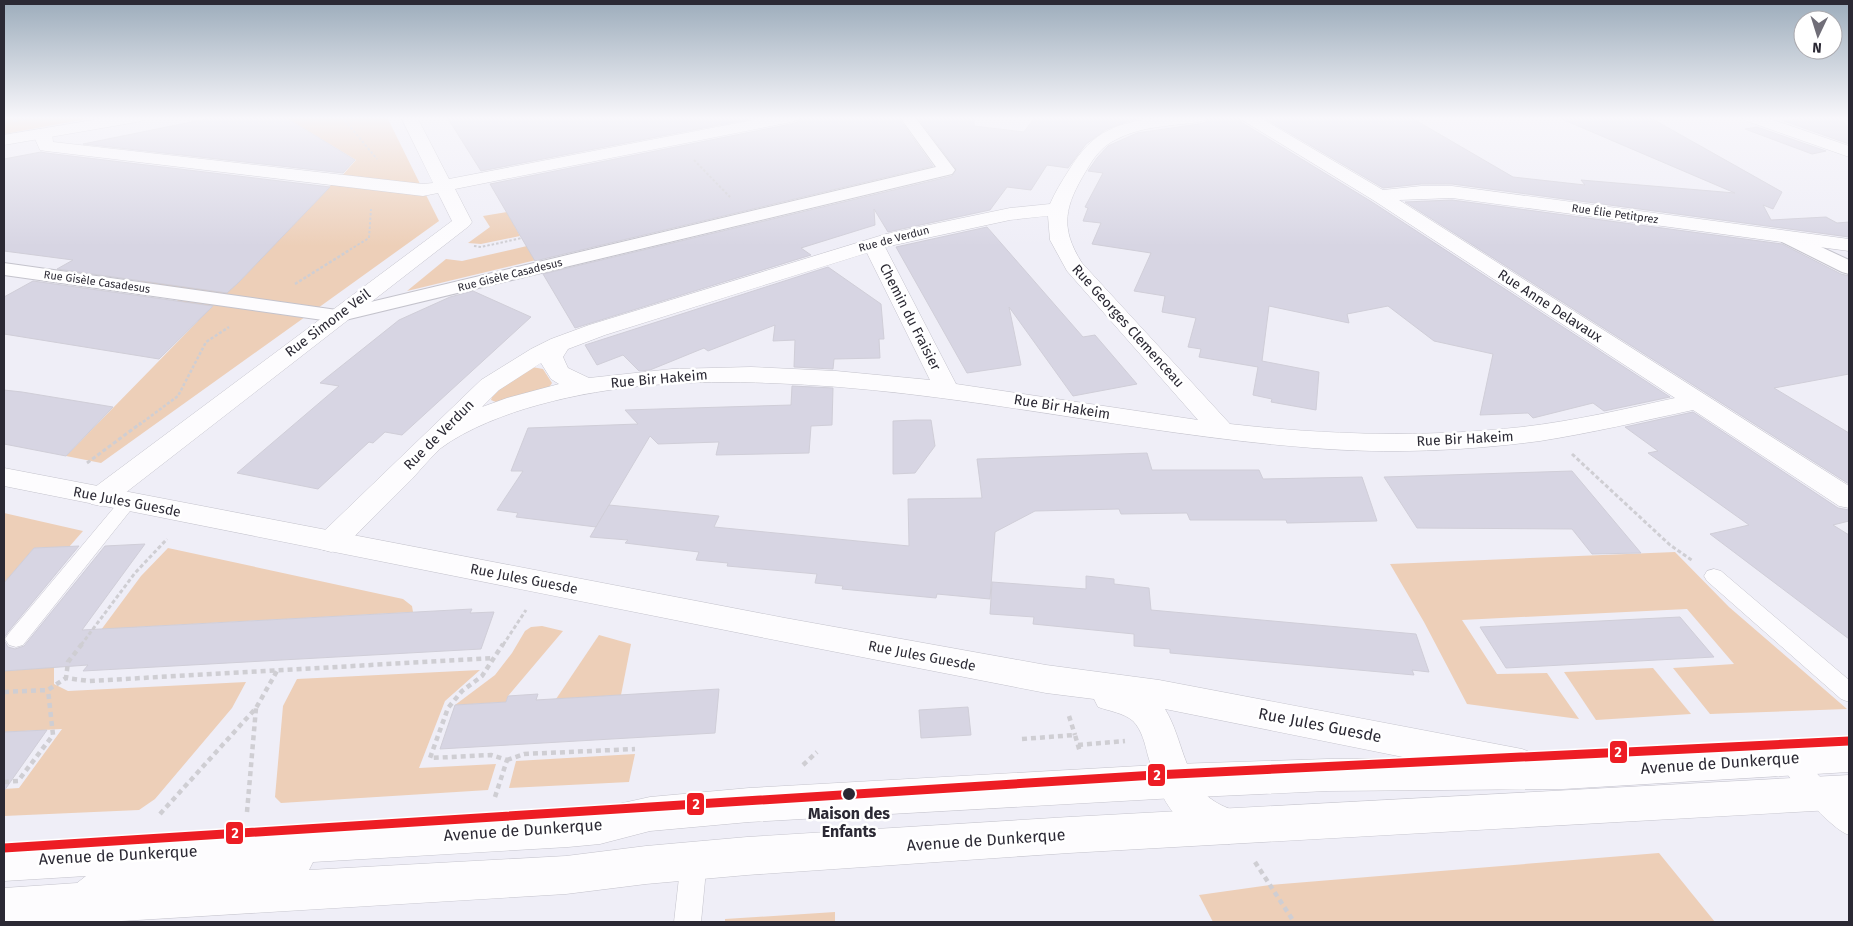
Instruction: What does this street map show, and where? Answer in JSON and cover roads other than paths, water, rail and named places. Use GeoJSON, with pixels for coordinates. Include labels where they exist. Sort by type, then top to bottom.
{"type":"FeatureCollection","features":[{"type":"Feature","properties":{"kind":"street"},"geometry":{"type":"LineString","coordinates":[[168,160],[423,190],[572,160]]}},
{"type":"Feature","properties":{"kind":"street","name":"Rue Simone Veil"},"geometry":{"type":"LineString","coordinates":[[114,499],[337,316],[462,222],[430,160]]}},
{"type":"Feature","properties":{"kind":"street","name":"Rue Gisèle Casadesus"},"geometry":{"type":"LineString","coordinates":[[4,269],[337,316],[946,170],[939,160]]}},
{"type":"Feature","properties":{"kind":"street"},"geometry":{"type":"LineString","coordinates":[[1058,209],[1060,200],[1084,160]]}},
{"type":"Feature","properties":{"kind":"street","name":"Rue Anne Delavaux"},"geometry":{"type":"LineString","coordinates":[[1320,160],[1380,196],[1849,499]]}},
{"type":"Feature","properties":{"kind":"street","name":"Rue Élie Petitprez"},"geometry":{"type":"LineString","coordinates":[[1380,196],[1421,192],[1452,192],[1849,245]]}},
{"type":"Feature","properties":{"kind":"street","name":"Rue de Verdun"},"geometry":{"type":"LineString","coordinates":[[331,542],[490,385],[524,363],[559,344],[597,330],[873,244],[919,232],[992,217],[1028,211],[1058,209]]}},
{"type":"Feature","properties":{"kind":"street","name":"Rue Georges Clemenceau"},"geometry":{"type":"LineString","coordinates":[[1058,209],[1056,220],[1059,238],[1074,267],[1222,431]]}},
{"type":"Feature","properties":{"kind":"street"},"geometry":{"type":"LineString","coordinates":[[1789,238],[1849,268]]}},
{"type":"Feature","properties":{"kind":"street","name":"Chemin du Fraisier"},"geometry":{"type":"LineString","coordinates":[[873,244],[947,390]]}},
{"type":"Feature","properties":{"kind":"street"},"geometry":{"type":"LineString","coordinates":[[559,344],[551,356],[555,369],[559,374],[568,379],[588,386]]}},
{"type":"Feature","properties":{"kind":"street","name":"Rue Bir Hakeim"},"geometry":{"type":"LineString","coordinates":[[434,441],[494,412],[540,397],[588,386],[644,378],[729,374],[857,380],[947,390],[1222,431],[1290,438],[1394,442],[1493,438],[1545,432],[1698,401]]}},
{"type":"Feature","properties":{"kind":"street","name":"Rue Jules Guesde"},"geometry":{"type":"LineString","coordinates":[[4,477],[546,584],[1046,679],[1159,694],[1563,773]]}},
{"type":"Feature","properties":{"kind":"street","name":"Rue Jules Guesde"},"geometry":{"type":"LineString","coordinates":[[1046,679],[1134,704],[1143,709],[1156,724],[1180,794],[1193,808],[1209,819],[1234,827]]}},
{"type":"Feature","properties":{"kind":"street","name":"Avenue de Dunkerque"},"geometry":{"type":"LineString","coordinates":[[4,862],[584,828],[650,814],[749,805],[1174,781],[1327,775],[1563,773],[1849,756]]}},
{"type":"Feature","properties":{"kind":"street","name":"Avenue de Dunkerque"},"geometry":{"type":"LineString","coordinates":[[4,908],[566,875],[694,860],[1070,835],[1834,793]]}},
{"type":"Feature","properties":{"kind":"street"},"geometry":{"type":"LineString","coordinates":[[85,904],[101,890],[128,878],[259,866],[368,841]]}},
{"type":"Feature","properties":{"kind":"lane"},"geometry":{"type":"LineString","coordinates":[[16,639],[114,499]]}},
{"type":"Feature","properties":{"kind":"lane"},"geometry":{"type":"LineString","coordinates":[[1714,576],[1849,693]]}},
{"type":"Feature","properties":{"kind":"lane"},"geometry":{"type":"LineString","coordinates":[[1790,759],[1834,793],[1849,824]]}},
{"type":"Feature","properties":{"kind":"lane"},"geometry":{"type":"LineString","coordinates":[[687,922],[694,860]]}},
{"type":"Feature","properties":{"kind":"place","name":"Maison des Enfants"},"geometry":{"type":"Point","coordinates":[849,794]}}]}
